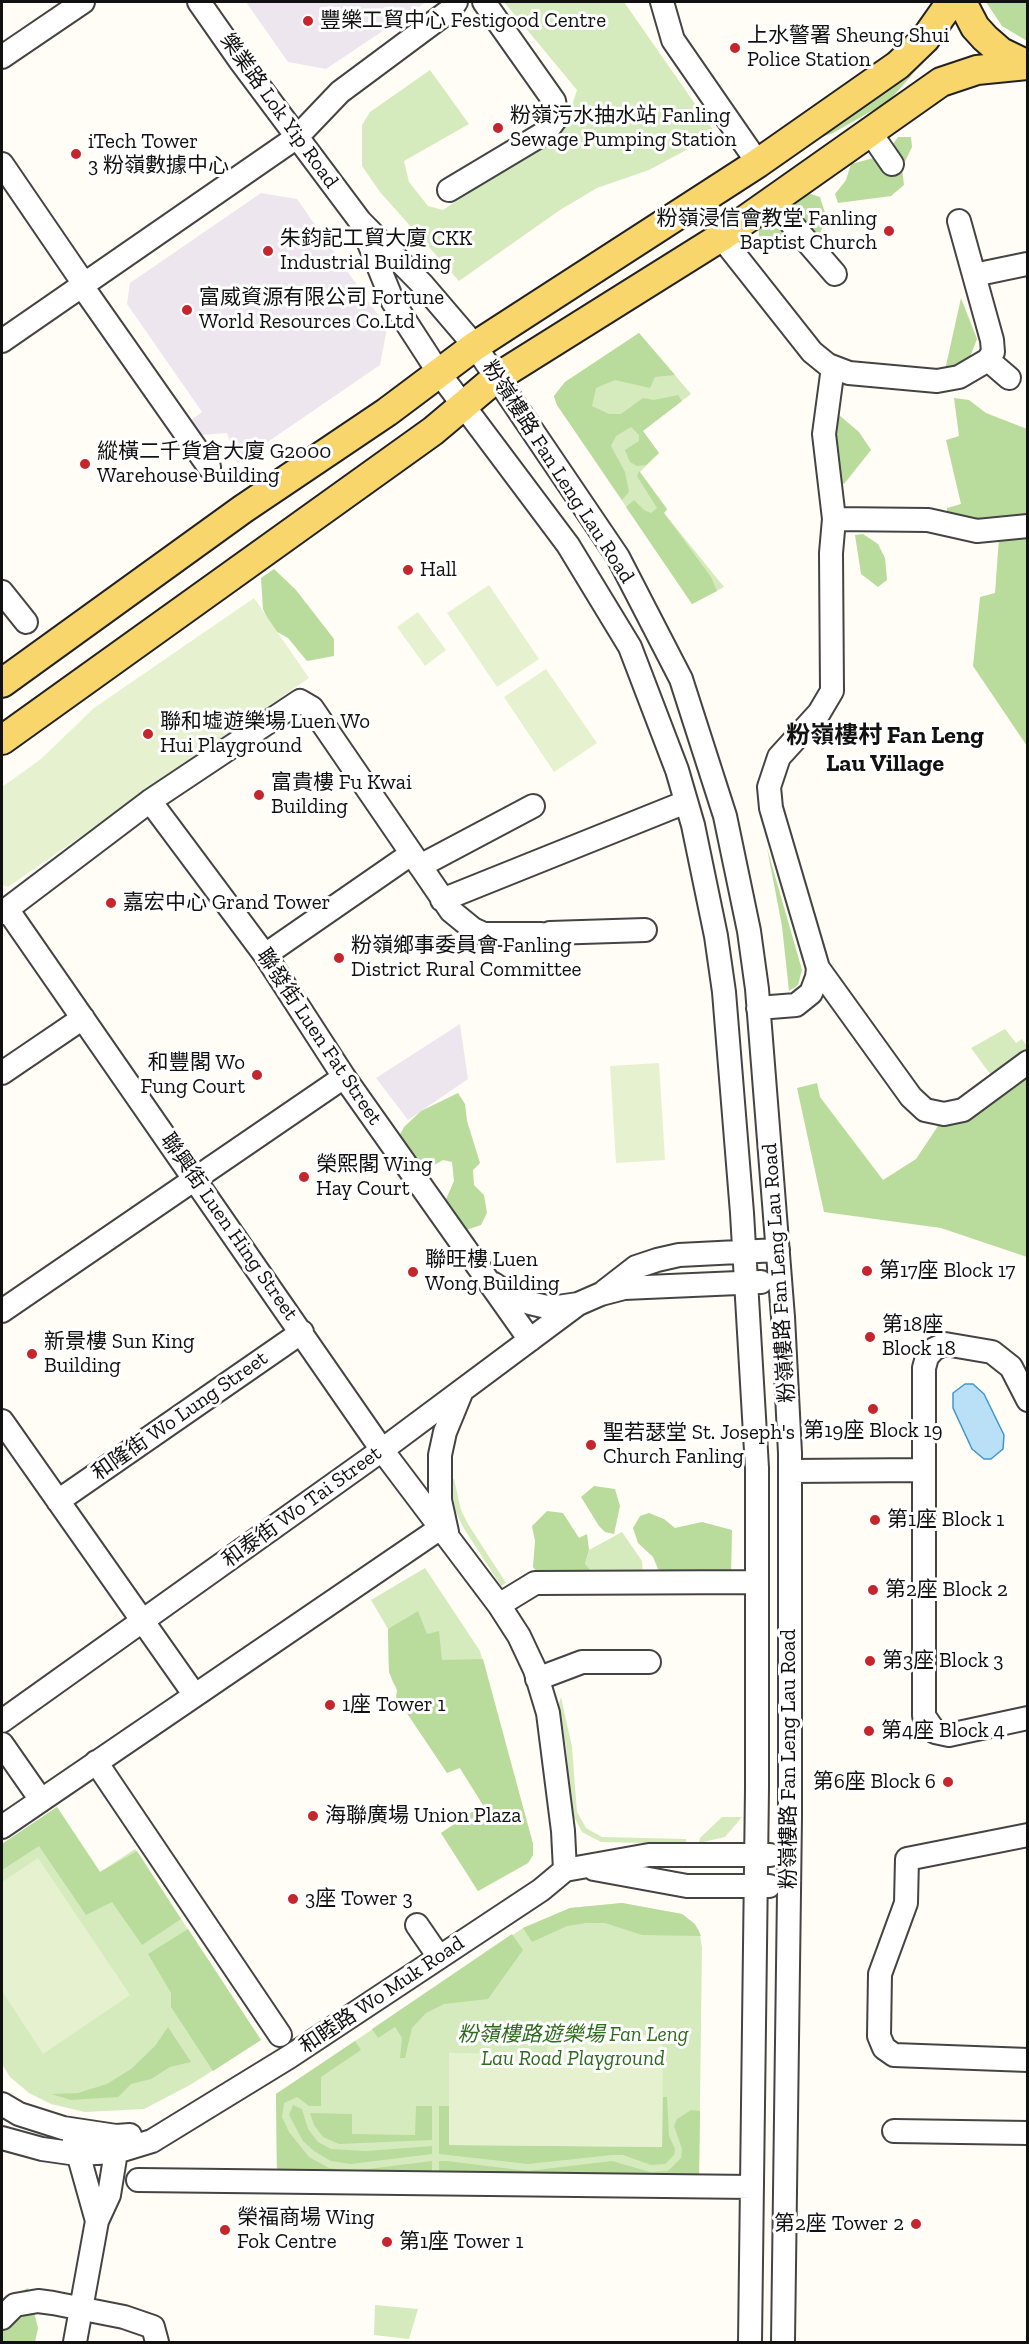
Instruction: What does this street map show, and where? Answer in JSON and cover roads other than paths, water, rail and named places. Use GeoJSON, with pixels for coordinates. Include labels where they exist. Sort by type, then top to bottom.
{"type":"FeatureCollection","features":[{"type":"Feature","properties":{"kind":"main road"},"geometry":{"type":"LineString","coordinates":[[2,683],[475,346],[758,163],[905,59],[926,39],[951,2]]}},
{"type":"Feature","properties":{"kind":"main road"},"geometry":{"type":"LineString","coordinates":[[963,2],[972,21],[985,38],[1001,52],[1028,65]]}},
{"type":"Feature","properties":{"kind":"main road"},"geometry":{"type":"LineString","coordinates":[[2,740],[433,431],[496,378],[668,267],[721,237],[941,82],[977,70],[1028,65]]}},
{"type":"Feature","properties":{"kind":"street"},"geometry":{"type":"LineString","coordinates":[[2,57],[83,2]]}},
{"type":"Feature","properties":{"kind":"street","name":"樂業路 Lok Yip Road"},"geometry":{"type":"LineString","coordinates":[[199,2],[360,221],[422,284],[475,346]]}},
{"type":"Feature","properties":{"kind":"street"},"geometry":{"type":"LineString","coordinates":[[2,341],[297,137],[340,92],[449,11],[456,2]]}},
{"type":"Feature","properties":{"kind":"street"},"geometry":{"type":"LineString","coordinates":[[449,190],[546,132],[556,117],[554,101],[484,2]]}},
{"type":"Feature","properties":{"kind":"street"},"geometry":{"type":"LineString","coordinates":[[662,2],[673,40],[758,163]]}},
{"type":"Feature","properties":{"kind":"street"},"geometry":{"type":"LineString","coordinates":[[870,132],[892,164]]}},
{"type":"Feature","properties":{"kind":"street"},"geometry":{"type":"LineString","coordinates":[[2,164],[209,467]]}},
{"type":"Feature","properties":{"kind":"street"},"geometry":{"type":"LineString","coordinates":[[772,201],[835,274]]}},
{"type":"Feature","properties":{"kind":"street","name":"樂業路 Lok Yip Road"},"geometry":{"type":"LineString","coordinates":[[360,221],[393,302],[439,373]]}},
{"type":"Feature","properties":{"kind":"street"},"geometry":{"type":"LineString","coordinates":[[721,237],[812,352],[833,367],[849,373],[937,381],[959,377],[988,360],[993,352],[992,340],[959,221]]}},
{"type":"Feature","properties":{"kind":"street"},"geometry":{"type":"LineString","coordinates":[[974,275],[1027,264]]}},
{"type":"Feature","properties":{"kind":"street","name":"粉嶺樓路 Fan Leng Lau Road"},"geometry":{"type":"LineString","coordinates":[[475,346],[618,556],[681,679],[725,816],[749,931],[758,1008],[778,1250],[790,1471],[789,1886],[783,2343]]}},
{"type":"Feature","properties":{"kind":"street"},"geometry":{"type":"LineString","coordinates":[[988,360],[1009,378]]}},
{"type":"Feature","properties":{"kind":"street"},"geometry":{"type":"LineString","coordinates":[[833,367],[824,434],[834,519],[831,553],[832,691],[819,713],[779,757],[769,787],[771,808],[818,968],[910,1098],[925,1110],[944,1114],[963,1110],[1028,1062]]}},
{"type":"Feature","properties":{"kind":"street","name":"粉嶺樓路 Fan Leng Lau Road"},"geometry":{"type":"LineString","coordinates":[[439,373],[568,545],[630,647],[658,716],[686,802],[706,880],[718,945],[745,1251],[757,1457],[756,1855],[750,2343]]}},
{"type":"Feature","properties":{"kind":"street"},"geometry":{"type":"LineString","coordinates":[[834,519],[928,520],[977,531],[1028,526]]}},
{"type":"Feature","properties":{"kind":"street"},"geometry":{"type":"LineString","coordinates":[[2,592],[26,622]]}},
{"type":"Feature","properties":{"kind":"street"},"geometry":{"type":"LineString","coordinates":[[4,911],[150,801],[300,701],[312,708],[442,900],[462,921],[484,934],[645,930]]}},
{"type":"Feature","properties":{"kind":"street","name":"聯發街 Luen Fat Street"},"geometry":{"type":"LineString","coordinates":[[150,801],[265,955],[344,1077],[530,1340]]}},
{"type":"Feature","properties":{"kind":"street"},"geometry":{"type":"LineString","coordinates":[[442,900],[686,802]]}},
{"type":"Feature","properties":{"kind":"street"},"geometry":{"type":"LineString","coordinates":[[265,955],[416,860],[532,806]]}},
{"type":"Feature","properties":{"kind":"street","name":"聯興街 Luen Hing Street"},"geometry":{"type":"LineString","coordinates":[[4,911],[83,1018],[382,1450],[498,1605],[523,1645],[548,1713],[563,1831],[574,1869]]}},
{"type":"Feature","properties":{"kind":"street"},"geometry":{"type":"LineString","coordinates":[[758,1008],[788,1007],[804,1000],[815,985],[818,968]]}},
{"type":"Feature","properties":{"kind":"street"},"geometry":{"type":"LineString","coordinates":[[2,1073],[83,1018]]}},
{"type":"Feature","properties":{"kind":"street"},"geometry":{"type":"LineString","coordinates":[[2,1311],[344,1077]]}},
{"type":"Feature","properties":{"kind":"street","name":"和泰街 Wo Tai Street"},"geometry":{"type":"LineString","coordinates":[[601,1294],[636,1268],[657,1260],[679,1255],[778,1250]]}},
{"type":"Feature","properties":{"kind":"street","name":"聯發街 Luen Fat Street"},"geometry":{"type":"LineString","coordinates":[[484,1275],[502,1291],[530,1303],[552,1308],[578,1304]]}},
{"type":"Feature","properties":{"kind":"street","name":"和泰街 Wo Tai Street"},"geometry":{"type":"LineString","coordinates":[[2,1721],[382,1450],[578,1304],[601,1294],[624,1288],[780,1281]]}},
{"type":"Feature","properties":{"kind":"street","name":"和隆街 Wo Lung Street"},"geometry":{"type":"LineString","coordinates":[[58,1501],[302,1332]]}},
{"type":"Feature","properties":{"kind":"street"},"geometry":{"type":"LineString","coordinates":[[1028,1400],[1011,1367],[992,1352],[945,1344],[934,1349],[927,1357],[924,1368],[924,1716],[935,1732],[949,1735],[1028,1718]]}},
{"type":"Feature","properties":{"kind":"street","name":"聯興街 Luen Hing Street"},"geometry":{"type":"LineString","coordinates":[[445,1537],[440,1500],[440,1455],[448,1421],[462,1390]]}},
{"type":"Feature","properties":{"kind":"street"},"geometry":{"type":"LineString","coordinates":[[2,1421],[194,1694]]}},
{"type":"Feature","properties":{"kind":"street"},"geometry":{"type":"LineString","coordinates":[[790,1471],[924,1470]]}},
{"type":"Feature","properties":{"kind":"street"},"geometry":{"type":"LineString","coordinates":[[2,1827],[194,1694],[445,1537]]}},
{"type":"Feature","properties":{"kind":"street"},"geometry":{"type":"LineString","coordinates":[[498,1605],[535,1583],[757,1582]]}},
{"type":"Feature","properties":{"kind":"street"},"geometry":{"type":"LineString","coordinates":[[537,1679],[582,1662],[649,1662]]}},
{"type":"Feature","properties":{"kind":"street"},"geometry":{"type":"LineString","coordinates":[[2,1744],[41,1800]]}},
{"type":"Feature","properties":{"kind":"street"},"geometry":{"type":"LineString","coordinates":[[96,1762],[280,2035]]}},
{"type":"Feature","properties":{"kind":"street"},"geometry":{"type":"LineString","coordinates":[[1028,1835],[907,1859],[906,1903],[880,1974],[879,2036],[884,2048],[894,2055],[1028,2060]]}},
{"type":"Feature","properties":{"kind":"street","name":"和睦路 Wo Muk Road"},"geometry":{"type":"LineString","coordinates":[[2,2138],[42,2149],[77,2154],[116,2144],[152,2141],[181,2126],[574,1869],[649,1855],[789,1855]]}},
{"type":"Feature","properties":{"kind":"street"},"geometry":{"type":"LineString","coordinates":[[574,1869],[687,1886],[789,1886]]}},
{"type":"Feature","properties":{"kind":"street"},"geometry":{"type":"LineString","coordinates":[[417,1925],[439,1957]]}},
{"type":"Feature","properties":{"kind":"street","name":"和睦路 Wo Muk Road"},"geometry":{"type":"LineString","coordinates":[[2,2104],[19,2114],[116,2144]]}},
{"type":"Feature","properties":{"kind":"street"},"geometry":{"type":"LineString","coordinates":[[73,2130],[77,2154],[97,2221]]}},
{"type":"Feature","properties":{"kind":"street"},"geometry":{"type":"LineString","coordinates":[[894,2131],[1028,2133]]}},
{"type":"Feature","properties":{"kind":"street"},"geometry":{"type":"LineString","coordinates":[[75,2343],[97,2221],[109,2195],[116,2144]]}},
{"type":"Feature","properties":{"kind":"street"},"geometry":{"type":"LineString","coordinates":[[138,2180],[752,2187]]}},
{"type":"Feature","properties":{"kind":"street"},"geometry":{"type":"LineString","coordinates":[[2,2318],[15,2305],[38,2301],[124,2316],[153,2327],[157,2343]]}},
{"type":"Feature","properties":{"kind":"water"},"geometry":{"type":"Polygon","coordinates":[[[965,1384],[973,1384],[984,1394],[1004,1435],[1003,1449],[991,1459],[984,1459],[972,1449],[953,1408],[953,1393],[965,1384]]]}},
{"type":"Feature","properties":{"kind":"place","name":"豐樂工貿中心 Festigood Centre"},"geometry":{"type":"Point","coordinates":[308,21]}},
{"type":"Feature","properties":{"kind":"place","name":"上水警署 Sheung Shui Police Station"},"geometry":{"type":"Point","coordinates":[735,48]}},
{"type":"Feature","properties":{"kind":"place","name":"粉嶺污水抽水站 Fanling Sewage Pumping Station"},"geometry":{"type":"Point","coordinates":[498,128]}},
{"type":"Feature","properties":{"kind":"place","name":"iTech Tower 3 粉嶺數據中心"},"geometry":{"type":"Point","coordinates":[76,154]}},
{"type":"Feature","properties":{"kind":"place","name":"粉嶺浸信會教堂 Fanling Baptist Church"},"geometry":{"type":"Point","coordinates":[889,231]}},
{"type":"Feature","properties":{"kind":"place","name":"朱鈞記工貿大廈 CKK Industrial Building"},"geometry":{"type":"Point","coordinates":[268,251]}},
{"type":"Feature","properties":{"kind":"place","name":"富威資源有限公司 Fortune World Resources Co.Ltd"},"geometry":{"type":"Point","coordinates":[187,310]}},
{"type":"Feature","properties":{"kind":"place","name":"縱橫二千貨倉大廈 G2000 Warehouse Building"},"geometry":{"type":"Point","coordinates":[85,464]}},
{"type":"Feature","properties":{"kind":"place","name":"Hall"},"geometry":{"type":"Point","coordinates":[408,570]}},
{"type":"Feature","properties":{"kind":"place","name":"聯和墟遊樂場 Luen Wo Hui Playground"},"geometry":{"type":"Point","coordinates":[148,734]}},
{"type":"Feature","properties":{"kind":"place","name":"富貴樓 Fu Kwai Building"},"geometry":{"type":"Point","coordinates":[259,795]}},
{"type":"Feature","properties":{"kind":"place","name":"嘉宏中心 Grand Tower"},"geometry":{"type":"Point","coordinates":[111,903]}},
{"type":"Feature","properties":{"kind":"place","name":"粉嶺鄉事委員會 Fanling District Rural Committee"},"geometry":{"type":"Point","coordinates":[339,958]}},
{"type":"Feature","properties":{"kind":"place","name":"和豐閣 Wo Fung Court"},"geometry":{"type":"Point","coordinates":[257,1075]}},
{"type":"Feature","properties":{"kind":"place","name":"榮熙閣 Wing Hay Court"},"geometry":{"type":"Point","coordinates":[304,1177]}},
{"type":"Feature","properties":{"kind":"place","name":"第17座 Block 17"},"geometry":{"type":"Point","coordinates":[867,1271]}},
{"type":"Feature","properties":{"kind":"place","name":"聯旺樓 Luen Wong Building"},"geometry":{"type":"Point","coordinates":[413,1272]}},
{"type":"Feature","properties":{"kind":"place","name":"第18座 Block 18"},"geometry":{"type":"Point","coordinates":[870,1337]}},
{"type":"Feature","properties":{"kind":"place","name":"新景樓 Sun King Building"},"geometry":{"type":"Point","coordinates":[32,1354]}},
{"type":"Feature","properties":{"kind":"place","name":"第19座 Block 19"},"geometry":{"type":"Point","coordinates":[873,1409]}},
{"type":"Feature","properties":{"kind":"place","name":"聖若瑟堂 St. Joseph's Church Fanling"},"geometry":{"type":"Point","coordinates":[591,1445]}},
{"type":"Feature","properties":{"kind":"place","name":"第1座 Block 1"},"geometry":{"type":"Point","coordinates":[875,1520]}},
{"type":"Feature","properties":{"kind":"place","name":"第2座 Block 2"},"geometry":{"type":"Point","coordinates":[873,1590]}},
{"type":"Feature","properties":{"kind":"place","name":"第3座 Block 3"},"geometry":{"type":"Point","coordinates":[870,1661]}},
{"type":"Feature","properties":{"kind":"place","name":"1座 Tower 1"},"geometry":{"type":"Point","coordinates":[330,1705]}},
{"type":"Feature","properties":{"kind":"place","name":"第4座 Block 4"},"geometry":{"type":"Point","coordinates":[869,1731]}},
{"type":"Feature","properties":{"kind":"place","name":"第6座 Block 6"},"geometry":{"type":"Point","coordinates":[948,1782]}},
{"type":"Feature","properties":{"kind":"place","name":"海聯廣場 Union Plaza"},"geometry":{"type":"Point","coordinates":[313,1816]}},
{"type":"Feature","properties":{"kind":"place","name":"3座 Tower 3"},"geometry":{"type":"Point","coordinates":[293,1899]}},
{"type":"Feature","properties":{"kind":"place","name":"第2座 Tower 2"},"geometry":{"type":"Point","coordinates":[916,2224]}},
{"type":"Feature","properties":{"kind":"place","name":"榮福商場 Wing Fok Centre"},"geometry":{"type":"Point","coordinates":[225,2230]}},
{"type":"Feature","properties":{"kind":"place","name":"第1座 Tower 1"},"geometry":{"type":"Point","coordinates":[387,2242]}},
{"type":"Feature","properties":{"kind":"district","name":"粉嶺樓村 Fan Leng Lau Village"},"geometry":{"type":"Point","coordinates":[885,750]}},
{"type":"Feature","properties":{"kind":"park label","name":"粉嶺樓路遊樂場 Fan Leng Lau Road Playground"},"geometry":{"type":"Point","coordinates":[573,2047]}}]}
